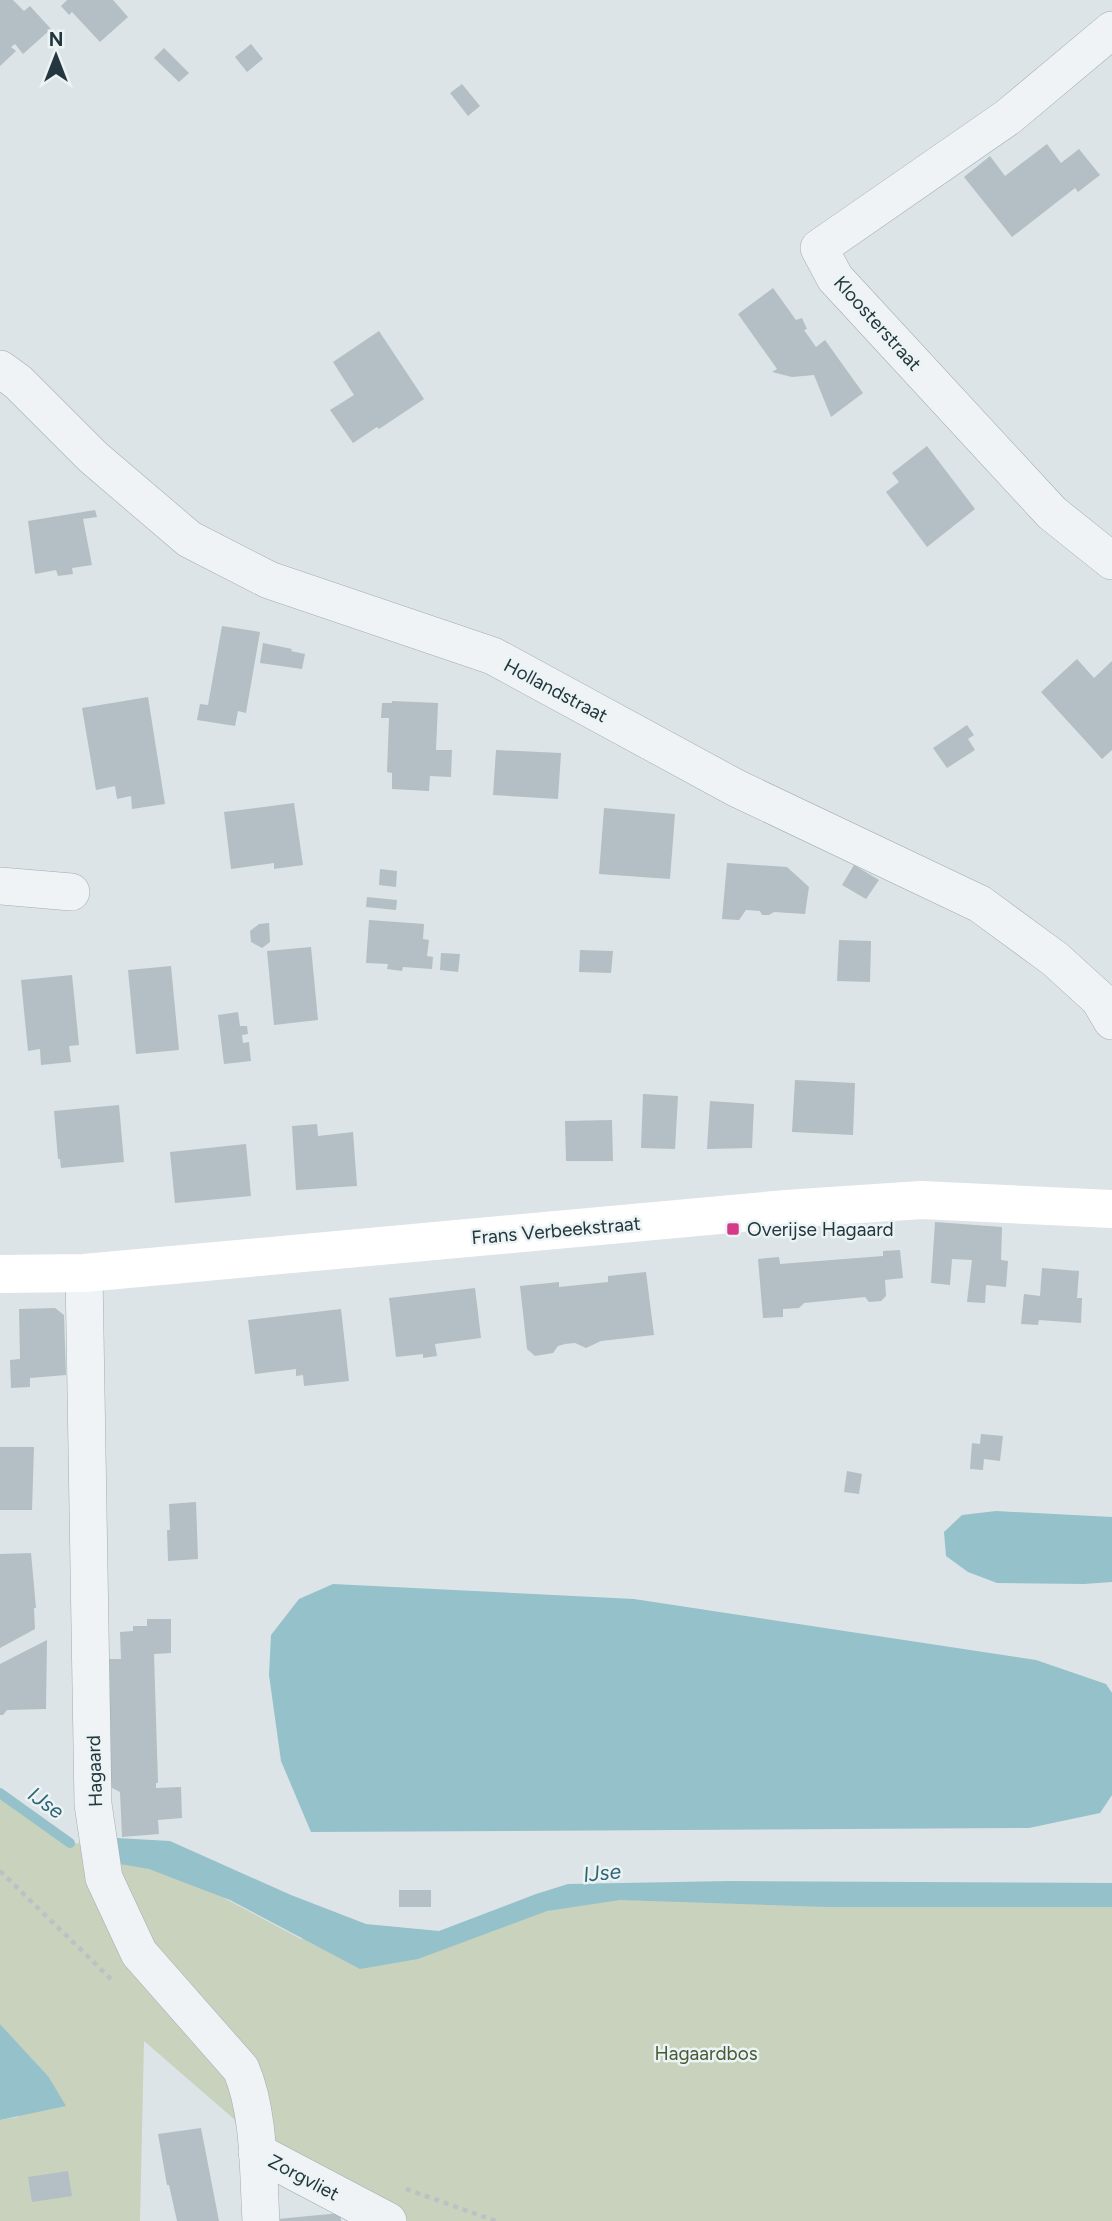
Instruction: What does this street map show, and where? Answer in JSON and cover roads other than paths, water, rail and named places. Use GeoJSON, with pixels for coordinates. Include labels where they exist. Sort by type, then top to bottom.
{"type":"FeatureCollection","features":[{"type":"Feature","properties":{"kind":"main road","name":"Frans Verbeekstraat"},"geometry":{"type":"LineString","coordinates":[[0,1275],[84,1273],[922,1199],[1112,1209]]}},
{"type":"Feature","properties":{"kind":"street","name":"Kloosterstraat"},"geometry":{"type":"LineString","coordinates":[[1112,30],[1008,117],[819,248],[835,278],[1052,513],[1112,561]]}},
{"type":"Feature","properties":{"kind":"street","name":"Hollandstraat"},"geometry":{"type":"LineString","coordinates":[[0,369],[18,382],[93,457],[189,539],[268,580],[493,656],[736,788],[980,904],[1063,967],[1099,999],[1112,1021]]}},
{"type":"Feature","properties":{"kind":"street"},"geometry":{"type":"LineString","coordinates":[[0,886],[71,892]]}},
{"type":"Feature","properties":{"kind":"street","name":"Hagaard"},"geometry":{"type":"LineString","coordinates":[[84,1273],[93,1804],[104,1878],[139,1953],[241,2069],[248,2085],[257,2152],[261,2221]]}},
{"type":"Feature","properties":{"kind":"street","name":"Zorgvliet"},"geometry":{"type":"LineString","coordinates":[[257,2152],[388,2221]]}},
{"type":"Feature","properties":{"kind":"water"},"geometry":{"type":"Polygon","coordinates":[[[996,1511],[1112,1517],[1112,1582],[997,1583],[968,1572],[946,1556],[944,1532],[962,1515],[996,1511]]]}},
{"type":"Feature","properties":{"kind":"water"},"geometry":{"type":"Polygon","coordinates":[[[333,1584],[634,1599],[1036,1660],[1106,1684],[1112,1693],[1112,1795],[1100,1813],[1029,1828],[311,1832],[281,1761],[269,1675],[271,1635],[299,1599],[333,1584]]]}},
{"type":"Feature","properties":{"kind":"water"},"geometry":{"type":"Polygon","coordinates":[[[117,1838],[170,1841],[291,1895],[366,1924],[439,1931],[568,1884],[730,1881],[1112,1883],[1112,1907],[827,1907],[620,1900],[547,1911],[418,1959],[360,1969],[230,1900],[149,1869],[120,1864],[117,1838]]]}},
{"type":"Feature","properties":{"kind":"water"},"geometry":{"type":"Polygon","coordinates":[[[0,2024],[48,2076],[66,2106],[0,2120],[0,2024]]]}},
{"type":"Feature","properties":{"kind":"waterway","name":"IJse"},"geometry":{"type":"LineString","coordinates":[[0,1793],[70,1843]]}},
{"type":"Feature","properties":{"kind":"place","name":"Overijse Hagaard"},"geometry":{"type":"Point","coordinates":[733,1229]}},
{"type":"Feature","properties":{"kind":"park label","name":"Hagaardbos"},"geometry":{"type":"Point","coordinates":[706,2053]}}]}
